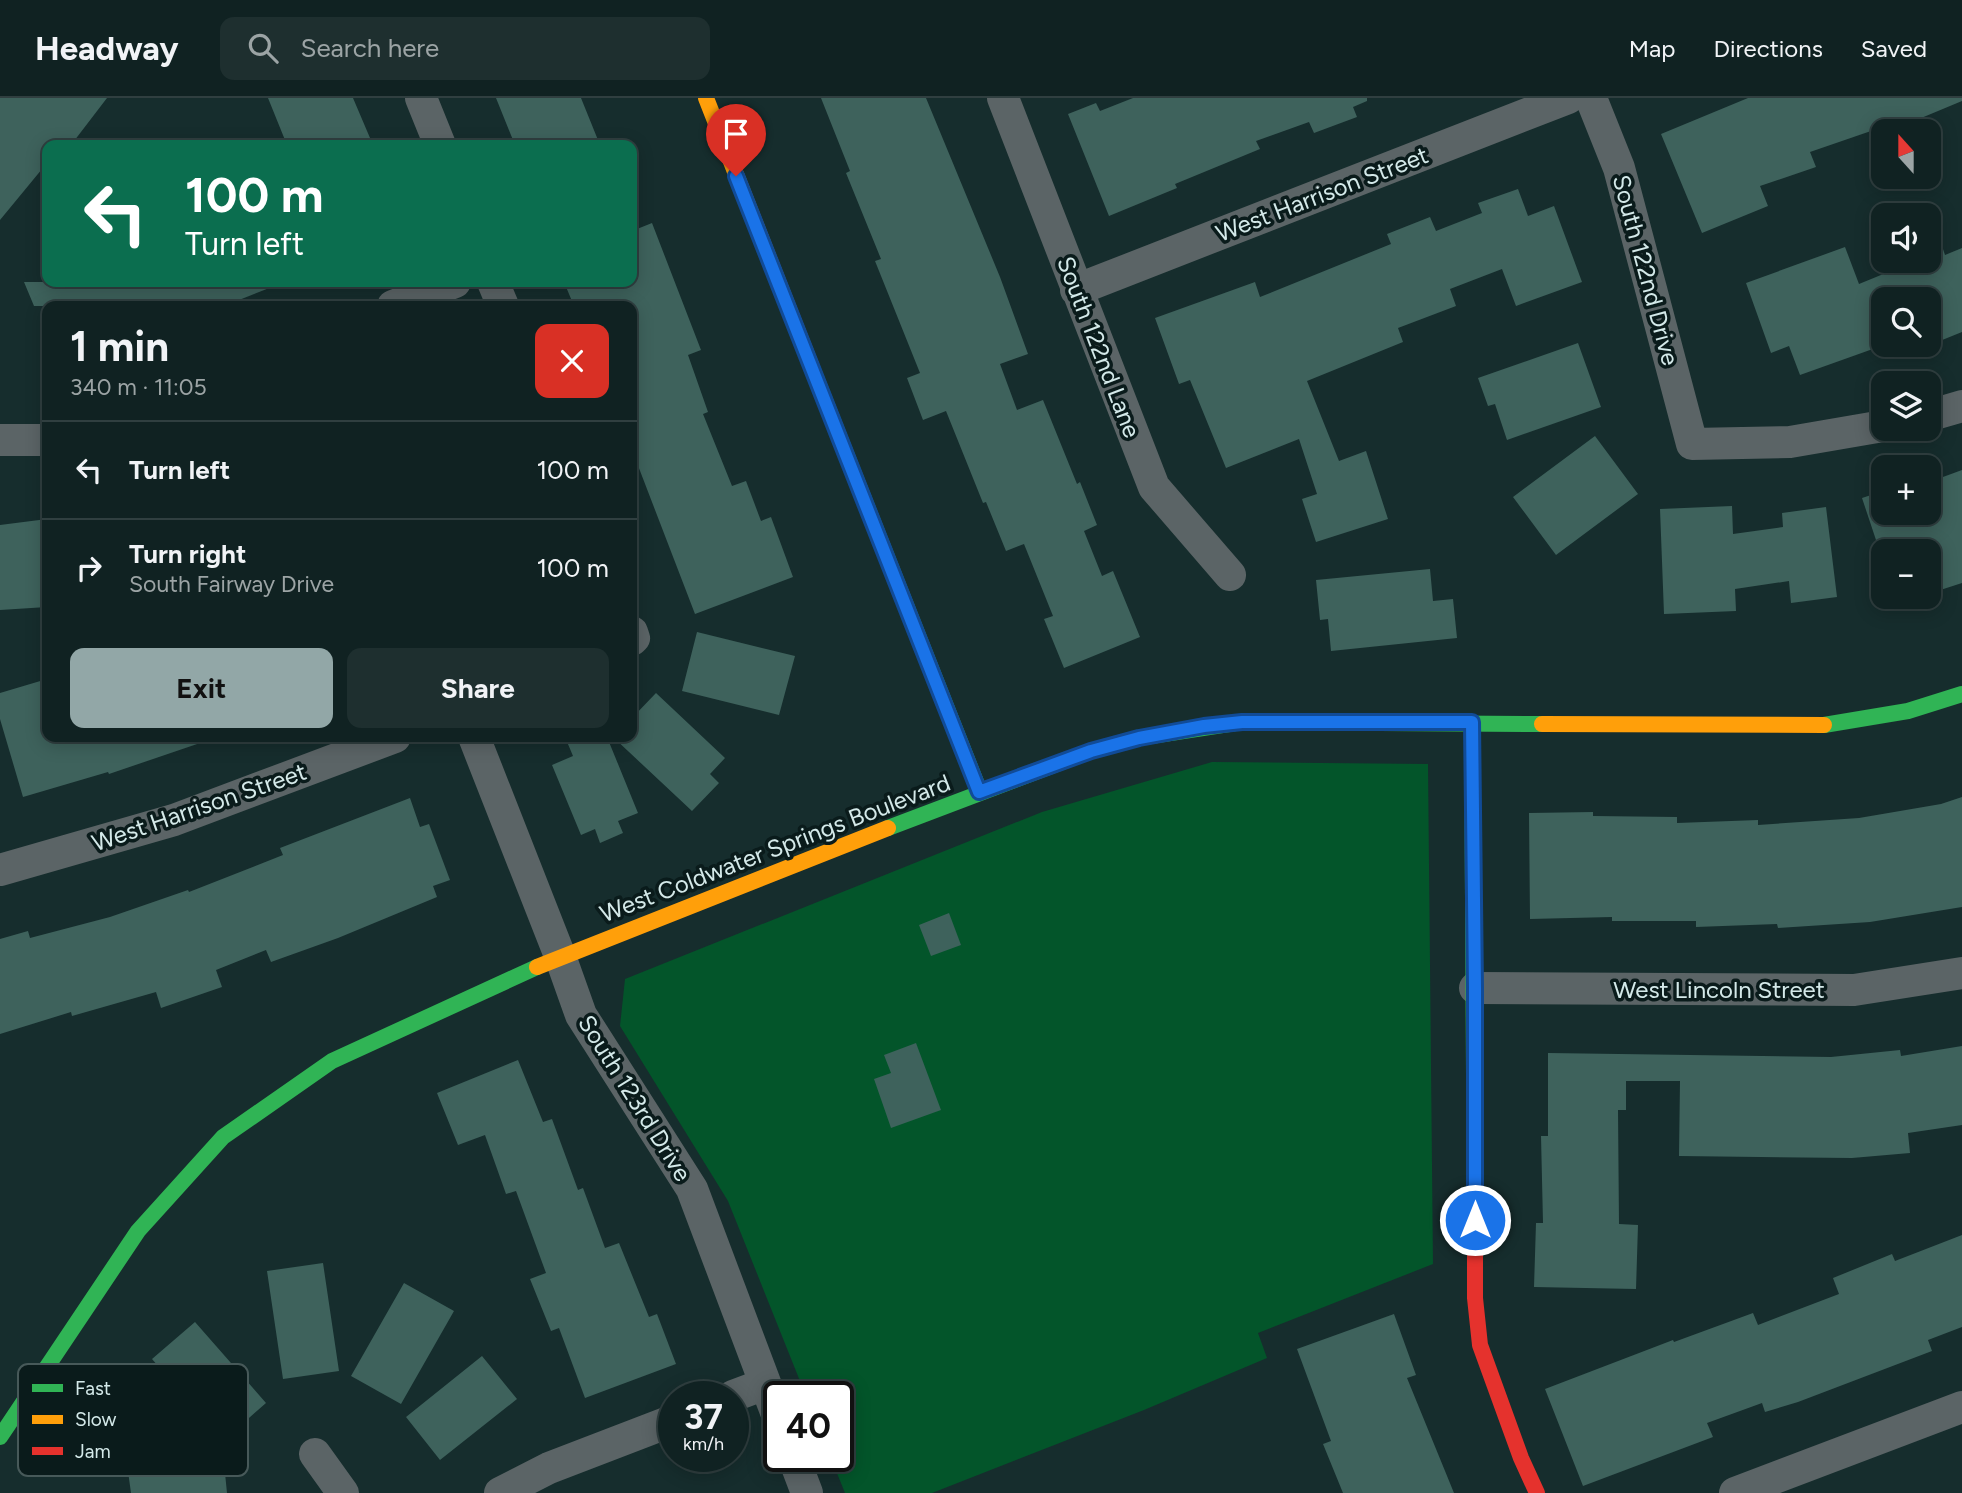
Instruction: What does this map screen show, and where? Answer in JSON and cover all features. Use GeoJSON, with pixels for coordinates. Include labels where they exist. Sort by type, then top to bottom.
{"type":"FeatureCollection","features":[{"type":"Feature","properties":{"kind":"street"},"geometry":{"type":"LineString","coordinates":[[421,98],[438,140]]}},
{"type":"Feature","properties":{"kind":"street"},"geometry":{"type":"LineString","coordinates":[[706,98],[979,792]]}},
{"type":"Feature","properties":{"kind":"street","name":"South 122nd Lane"},"geometry":{"type":"LineString","coordinates":[[1003,98],[1154,487],[1230,575]]}},
{"type":"Feature","properties":{"kind":"street","name":"West Harrison Street"},"geometry":{"type":"LineString","coordinates":[[1076,290],[1568,98]]}},
{"type":"Feature","properties":{"kind":"street","name":"South 122nd Drive"},"geometry":{"type":"LineString","coordinates":[[1591,98],[1619,168],[1692,444],[1790,442],[1871,428]]}},
{"type":"Feature","properties":{"kind":"street"},"geometry":{"type":"LineString","coordinates":[[406,301],[442,287]]}},
{"type":"Feature","properties":{"kind":"street"},"geometry":{"type":"LineString","coordinates":[[1941,412],[1962,406]]}},
{"type":"Feature","properties":{"kind":"street"},"geometry":{"type":"LineString","coordinates":[[0,440],[42,440]]}},
{"type":"Feature","properties":{"kind":"street","name":"West Coldwater Springs Boulevard"},"geometry":{"type":"LineString","coordinates":[[49,1364],[138,1231],[223,1137],[332,1061],[561,956],[979,792],[1091,751],[1139,738],[1242,722],[1814,726],[1861,722],[1933,705],[1962,694]]}},
{"type":"Feature","properties":{"kind":"street"},"geometry":{"type":"LineString","coordinates":[[1472,722],[1475,1298],[1480,1345],[1521,1458],[1537,1493]]}},
{"type":"Feature","properties":{"kind":"street","name":"West Harrison Street"},"geometry":{"type":"LineString","coordinates":[[0,870],[174,820],[382,742]]}},
{"type":"Feature","properties":{"kind":"street","name":"South 123rd Drive"},"geometry":{"type":"LineString","coordinates":[[476,742],[561,956],[581,1015],[692,1189],[764,1381]]}},
{"type":"Feature","properties":{"kind":"street","name":"West Lincoln Street"},"geometry":{"type":"LineString","coordinates":[[1475,988],[1854,990],[1962,973]]}},
{"type":"Feature","properties":{"kind":"street"},"geometry":{"type":"LineString","coordinates":[[1735,1493],[1962,1407]]}},
{"type":"Feature","properties":{"kind":"street","name":"West Coldwater Springs Boulevard"},"geometry":{"type":"LineString","coordinates":[[0,1437],[18,1410]]}},
{"type":"Feature","properties":{"kind":"street"},"geometry":{"type":"LineString","coordinates":[[500,1493],[549,1468],[658,1426]]}},
{"type":"Feature","properties":{"kind":"street"},"geometry":{"type":"LineString","coordinates":[[315,1454],[343,1493]]}},
{"type":"Feature","properties":{"kind":"street"},"geometry":{"type":"LineString","coordinates":[[799,1472],[807,1493]]}},
{"type":"Feature","properties":{"kind":"green space"},"geometry":{"type":"Polygon","coordinates":[[[1212,762],[1428,764],[1433,1264],[1258,1333],[1267,1358],[1144,1410],[932,1493],[845,1493],[836,1472],[854,1472],[854,1381],[800,1381],[728,1201],[620,1026],[625,979],[1042,812],[1212,762]]]}},
{"type":"Feature","properties":{"kind":"building"},"geometry":{"type":"Polygon","coordinates":[[[0,98],[107,98],[75,140],[42,140],[42,169],[0,220],[0,98]]]}},
{"type":"Feature","properties":{"kind":"building"},"geometry":{"type":"Polygon","coordinates":[[[268,98],[353,98],[371,140],[285,140],[268,98]]]}},
{"type":"Feature","properties":{"kind":"building"},"geometry":{"type":"Polygon","coordinates":[[[496,98],[581,98],[598,140],[513,140],[496,98]]]}},
{"type":"Feature","properties":{"kind":"building"},"geometry":{"type":"Polygon","coordinates":[[[821,98],[926,98],[1000,277],[1028,354],[1000,364],[1017,410],[1043,400],[1077,484],[1080,482],[1097,525],[1084,531],[1102,576],[1113,571],[1140,637],[1064,668],[1044,619],[1053,616],[1024,544],[1006,551],[986,502],[983,503],[946,411],[923,420],[907,378],[920,373],[875,261],[881,259],[846,173],[850,171],[821,98]]]}},
{"type":"Feature","properties":{"kind":"building"},"geometry":{"type":"Polygon","coordinates":[[[1133,98],[1367,98],[1367,101],[1353,107],[1357,117],[1314,133],[1309,122],[1256,141],[1260,149],[1175,184],[1177,188],[1109,216],[1068,114],[1096,103],[1100,111],[1133,98]]]}},
{"type":"Feature","properties":{"kind":"building"},"geometry":{"type":"Polygon","coordinates":[[[1748,98],[1962,98],[1962,101],[1919,119],[1871,119],[1871,131],[1810,152],[1816,167],[1760,186],[1768,206],[1702,233],[1661,134],[1748,98]]]}},
{"type":"Feature","properties":{"kind":"building"},"geometry":{"type":"Polygon","coordinates":[[[1518,189],[1528,216],[1554,206],[1582,282],[1516,306],[1502,269],[1450,289],[1456,306],[1398,328],[1403,342],[1307,381],[1339,461],[1366,451],[1388,519],[1316,542],[1302,499],[1317,494],[1299,439],[1226,468],[1190,380],[1179,384],[1155,318],[1255,282],[1260,297],[1391,244],[1387,234],[1430,217],[1436,231],[1482,213],[1478,203],[1518,189]]]}},
{"type":"Feature","properties":{"kind":"building"},"geometry":{"type":"Polygon","coordinates":[[[652,223],[701,350],[688,355],[708,412],[703,414],[732,486],[746,481],[761,521],[771,517],[793,577],[695,614],[637,463],[637,301],[572,301],[566,287],[637,287],[637,229],[652,223]]]}},
{"type":"Feature","properties":{"kind":"building"},"geometry":{"type":"Polygon","coordinates":[[[1845,247],[1859,284],[1886,273],[1941,273],[1941,250],[1945,255],[1962,248],[1962,332],[1941,340],[1941,287],[1871,287],[1871,350],[1800,375],[1789,346],[1771,353],[1746,283],[1845,247]]]}},
{"type":"Feature","properties":{"kind":"building"},"geometry":{"type":"Polygon","coordinates":[[[24,282],[42,282],[42,287],[272,287],[237,301],[42,301],[42,306],[34,306],[24,282]]]}},
{"type":"Feature","properties":{"kind":"building"},"geometry":{"type":"Polygon","coordinates":[[[1578,343],[1601,407],[1507,440],[1495,404],[1488,406],[1478,378],[1578,343]]]}},
{"type":"Feature","properties":{"kind":"building"},"geometry":{"type":"Polygon","coordinates":[[[1595,436],[1638,494],[1556,555],[1513,497],[1595,436]]]}},
{"type":"Feature","properties":{"kind":"building"},"geometry":{"type":"Polygon","coordinates":[[[1962,470],[1962,583],[1941,590],[1941,539],[1876,539],[1871,525],[1941,525],[1941,478],[1962,470]]]}},
{"type":"Feature","properties":{"kind":"building"},"geometry":{"type":"Polygon","coordinates":[[[1871,495],[1871,525],[1862,498],[1871,495]]]}},
{"type":"Feature","properties":{"kind":"building"},"geometry":{"type":"Polygon","coordinates":[[[1732,506],[1733,534],[1783,527],[1782,513],[1826,507],[1837,597],[1791,603],[1789,581],[1735,589],[1736,611],[1664,614],[1660,509],[1732,506]]]}},
{"type":"Feature","properties":{"kind":"building"},"geometry":{"type":"Polygon","coordinates":[[[42,520],[42,607],[0,610],[0,525],[42,520]]]}},
{"type":"Feature","properties":{"kind":"building"},"geometry":{"type":"Polygon","coordinates":[[[1430,569],[1433,601],[1453,599],[1457,638],[1331,651],[1328,619],[1320,620],[1316,580],[1430,569]]]}},
{"type":"Feature","properties":{"kind":"building"},"geometry":{"type":"Polygon","coordinates":[[[697,632],[795,656],[779,715],[682,691],[697,632]]]}},
{"type":"Feature","properties":{"kind":"building"},"geometry":{"type":"Polygon","coordinates":[[[42,680],[42,742],[203,742],[109,774],[108,772],[23,797],[0,719],[0,693],[42,680]]]}},
{"type":"Feature","properties":{"kind":"building"},"geometry":{"type":"Polygon","coordinates":[[[656,693],[725,758],[710,774],[719,783],[692,811],[618,742],[637,742],[637,713],[656,693]]]}},
{"type":"Feature","properties":{"kind":"building"},"geometry":{"type":"Polygon","coordinates":[[[567,742],[609,742],[638,813],[618,821],[623,833],[600,843],[595,829],[581,835],[552,765],[573,756],[567,742]]]}},
{"type":"Feature","properties":{"kind":"building"},"geometry":{"type":"Polygon","coordinates":[[[1962,797],[1962,907],[1870,922],[1778,928],[1777,924],[1696,927],[1696,921],[1612,921],[1612,917],[1530,919],[1529,813],[1593,812],[1593,816],[1677,817],[1677,823],[1758,820],[1758,825],[1859,818],[1941,804],[1962,797]]]}},
{"type":"Feature","properties":{"kind":"building"},"geometry":{"type":"Polygon","coordinates":[[[410,798],[420,827],[429,824],[450,880],[433,886],[437,897],[271,962],[266,950],[216,970],[222,987],[161,1008],[156,992],[72,1016],[71,1012],[0,1034],[0,939],[28,931],[30,938],[110,917],[188,890],[189,892],[283,855],[280,848],[410,798]]]}},
{"type":"Feature","properties":{"kind":"building"},"geometry":{"type":"Polygon","coordinates":[[[949,913],[961,945],[931,956],[919,925],[949,913]]]}},
{"type":"Feature","properties":{"kind":"building"},"geometry":{"type":"Polygon","coordinates":[[[916,1043],[941,1110],[891,1128],[874,1079],[891,1073],[884,1055],[916,1043]]]}},
{"type":"Feature","properties":{"kind":"building"},"geometry":{"type":"Polygon","coordinates":[[[1962,1046],[1962,1125],[1908,1133],[1910,1153],[1852,1158],[1679,1156],[1680,1081],[1626,1081],[1626,1110],[1618,1110],[1619,1224],[1638,1225],[1636,1289],[1534,1287],[1536,1223],[1543,1223],[1541,1136],[1548,1136],[1548,1053],[1831,1057],[1900,1050],[1901,1056],[1962,1046]]]}},
{"type":"Feature","properties":{"kind":"building"},"geometry":{"type":"Polygon","coordinates":[[[518,1060],[543,1122],[552,1119],[578,1190],[583,1188],[605,1248],[619,1243],[649,1317],[657,1314],[676,1364],[585,1398],[559,1328],[551,1331],[530,1279],[546,1273],[516,1191],[506,1194],[485,1135],[458,1145],[437,1093],[518,1060]]]}},
{"type":"Feature","properties":{"kind":"building"},"geometry":{"type":"Polygon","coordinates":[[[1962,1235],[1962,1327],[1928,1340],[1932,1351],[1798,1402],[1765,1412],[1762,1403],[1707,1423],[1713,1437],[1583,1486],[1545,1389],[1753,1313],[1758,1325],[1839,1294],[1833,1278],[1892,1254],[1895,1261],[1962,1235]]]}},
{"type":"Feature","properties":{"kind":"building"},"geometry":{"type":"Polygon","coordinates":[[[323,1263],[339,1371],[283,1379],[267,1271],[323,1263]]]}},
{"type":"Feature","properties":{"kind":"building"},"geometry":{"type":"Polygon","coordinates":[[[404,1283],[454,1311],[401,1404],[351,1376],[404,1283]]]}},
{"type":"Feature","properties":{"kind":"building"},"geometry":{"type":"Polygon","coordinates":[[[1394,1314],[1416,1375],[1407,1378],[1454,1493],[1343,1493],[1323,1444],[1331,1441],[1297,1349],[1394,1314]]]}},
{"type":"Feature","properties":{"kind":"building"},"geometry":{"type":"Polygon","coordinates":[[[195,1322],[232,1364],[156,1364],[152,1359],[195,1322]]]}},
{"type":"Feature","properties":{"kind":"building"},"geometry":{"type":"Polygon","coordinates":[[[482,1356],[517,1399],[440,1460],[406,1417],[482,1356]]]}},
{"type":"Feature","properties":{"kind":"building"},"geometry":{"type":"Polygon","coordinates":[[[248,1382],[266,1403],[248,1419],[248,1382]]]}},
{"type":"Feature","properties":{"kind":"building"},"geometry":{"type":"Polygon","coordinates":[[[129,1476],[225,1476],[227,1493],[131,1493],[129,1476]]]}},
{"type":"Feature","properties":{"kind":"traffic: fast"},"geometry":{"type":"LineString","coordinates":[[811,365],[980,792]]}},
{"type":"Feature","properties":{"kind":"traffic: fast"},"geometry":{"type":"LineString","coordinates":[[1824,725],[1908,711],[1962,694]]}},
{"type":"Feature","properties":{"kind":"traffic: fast"},"geometry":{"type":"LineString","coordinates":[[888,828],[1091,751],[1138,738],[1242,722],[1542,724]]}},
{"type":"Feature","properties":{"kind":"traffic: fast"},"geometry":{"type":"LineString","coordinates":[[1472,722],[1475,1251]]}},
{"type":"Feature","properties":{"kind":"traffic: fast"},"geometry":{"type":"LineString","coordinates":[[49,1364],[138,1231],[223,1137],[332,1061],[537,967]]}},
{"type":"Feature","properties":{"kind":"traffic: fast"},"geometry":{"type":"LineString","coordinates":[[0,1437],[18,1410]]}},
{"type":"Feature","properties":{"kind":"traffic: slow"},"geometry":{"type":"LineString","coordinates":[[706,98],[811,365]]}},
{"type":"Feature","properties":{"kind":"traffic: slow"},"geometry":{"type":"LineString","coordinates":[[1542,724],[1824,725]]}},
{"type":"Feature","properties":{"kind":"traffic: slow"},"geometry":{"type":"LineString","coordinates":[[537,967],[888,828]]}},
{"type":"Feature","properties":{"kind":"traffic: jam"},"geometry":{"type":"LineString","coordinates":[[1475,1251],[1475,1298],[1480,1345],[1521,1458],[1537,1493]]}},
{"type":"Feature","properties":{"kind":"route"},"geometry":{"type":"LineString","coordinates":[[736,176],[979,792],[1091,751],[1139,738],[1204,726],[1242,722],[1472,722],[1475,1220]]}}]}
